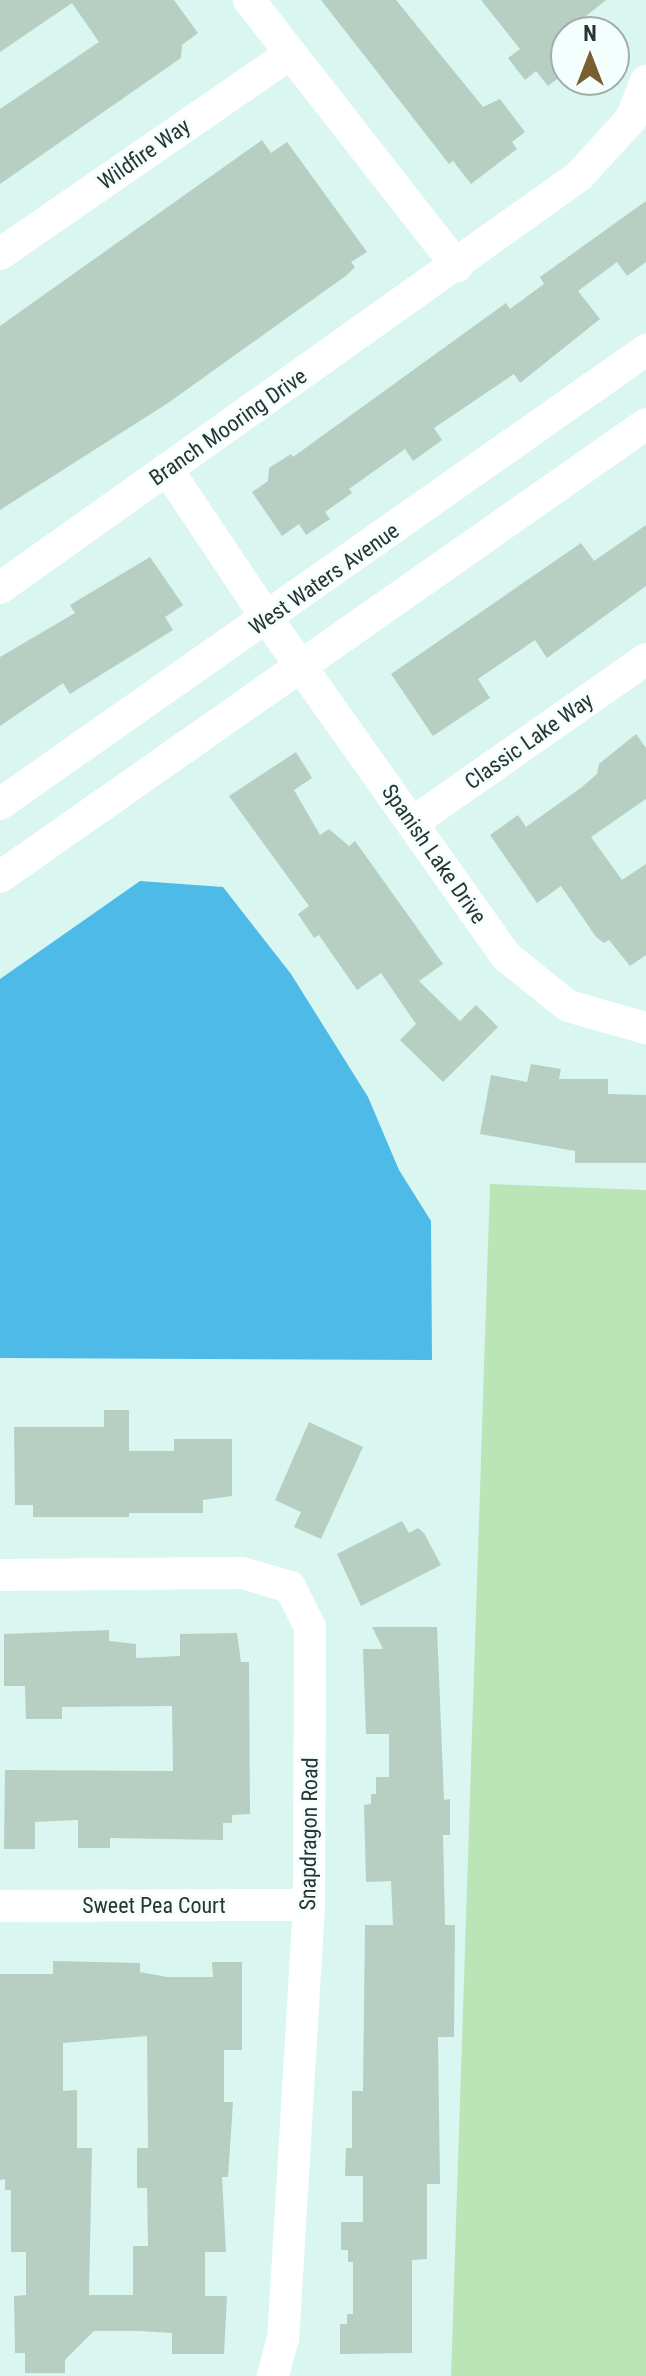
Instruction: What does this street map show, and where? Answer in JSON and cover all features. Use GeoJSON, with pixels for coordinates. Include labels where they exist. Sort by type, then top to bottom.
{"type":"FeatureCollection","features":[{"type":"Feature","properties":{"kind":"street"},"geometry":{"type":"LineString","coordinates":[[249,0],[288,55],[457,266]]}},
{"type":"Feature","properties":{"kind":"street","name":"Wildfire Way"},"geometry":{"type":"LineString","coordinates":[[0,254],[288,55]]}},
{"type":"Feature","properties":{"kind":"street","name":"Branch Mooring Drive"},"geometry":{"type":"LineString","coordinates":[[0,588],[457,266],[579,176],[631,119],[646,81]]}},
{"type":"Feature","properties":{"kind":"street","name":"West Waters Avenue"},"geometry":{"type":"LineString","coordinates":[[0,804],[268,620],[646,350]]}},
{"type":"Feature","properties":{"kind":"street"},"geometry":{"type":"LineString","coordinates":[[0,877],[646,424]]}},
{"type":"Feature","properties":{"kind":"street","name":"Spanish Lake Drive"},"geometry":{"type":"LineString","coordinates":[[167,469],[299,665],[507,957],[568,1006],[646,1028]]}},
{"type":"Feature","properties":{"kind":"street","name":"Classic Lake Way"},"geometry":{"type":"LineString","coordinates":[[412,823],[646,659]]}},
{"type":"Feature","properties":{"kind":"street","name":"Snapdragon Road"},"geometry":{"type":"LineString","coordinates":[[0,1575],[242,1573],[290,1587],[310,1627],[309,1905],[283,2338],[273,2376]]}},
{"type":"Feature","properties":{"kind":"street","name":"Sweet Pea Court"},"geometry":{"type":"LineString","coordinates":[[0,1906],[309,1905]]}},
{"type":"Feature","properties":{"kind":"green space"},"geometry":{"type":"Polygon","coordinates":[[[490,1184],[646,1190],[646,2376],[451,2376],[490,1184]]]}},
{"type":"Feature","properties":{"kind":"water"},"geometry":{"type":"Polygon","coordinates":[[[140,881],[223,887],[291,974],[368,1097],[399,1170],[431,1221],[432,1360],[0,1358],[0,979],[140,881]]]}},
{"type":"Feature","properties":{"kind":"building"},"geometry":{"type":"Polygon","coordinates":[[[0,0],[174,0],[198,33],[182,45],[181,58],[0,184],[0,109],[99,42],[72,3],[0,52],[0,0]]]}},
{"type":"Feature","properties":{"kind":"building"},"geometry":{"type":"Polygon","coordinates":[[[321,0],[396,0],[483,107],[500,99],[525,132],[512,142],[517,149],[471,184],[453,161],[449,164],[321,0]]]}},
{"type":"Feature","properties":{"kind":"building"},"geometry":{"type":"Polygon","coordinates":[[[481,0],[606,0],[586,16],[550,16],[548,86],[536,71],[525,80],[508,58],[520,49],[481,0]]]}},
{"type":"Feature","properties":{"kind":"building"},"geometry":{"type":"Polygon","coordinates":[[[262,140],[271,153],[287,142],[367,252],[351,262],[355,267],[347,275],[168,403],[0,510],[0,326],[262,140]]]}},
{"type":"Feature","properties":{"kind":"building"},"geometry":{"type":"Polygon","coordinates":[[[646,201],[646,262],[627,276],[617,262],[578,291],[600,319],[520,383],[514,374],[434,428],[442,440],[413,461],[405,449],[349,489],[352,493],[325,512],[330,519],[306,535],[299,524],[282,536],[252,492],[268,481],[269,468],[291,454],[293,457],[506,303],[510,309],[544,284],[540,277],[646,201]]]}},
{"type":"Feature","properties":{"kind":"building"},"geometry":{"type":"Polygon","coordinates":[[[646,525],[646,586],[547,658],[535,640],[478,679],[490,698],[433,736],[391,674],[581,543],[594,561],[646,525]]]}},
{"type":"Feature","properties":{"kind":"building"},"geometry":{"type":"Polygon","coordinates":[[[150,557],[183,605],[165,617],[173,630],[70,694],[63,683],[0,726],[0,657],[75,613],[70,605],[150,557]]]}},
{"type":"Feature","properties":{"kind":"building"},"geometry":{"type":"Polygon","coordinates":[[[636,734],[646,748],[646,799],[591,837],[622,880],[646,864],[646,955],[630,966],[609,940],[604,943],[596,937],[561,886],[537,903],[490,835],[518,815],[526,827],[582,787],[597,774],[599,764],[636,734]]]}},
{"type":"Feature","properties":{"kind":"building"},"geometry":{"type":"Polygon","coordinates":[[[296,752],[312,778],[294,790],[320,835],[329,829],[349,846],[355,841],[443,964],[419,981],[460,1021],[476,1005],[498,1027],[443,1082],[400,1040],[416,1024],[381,973],[357,990],[319,935],[314,938],[298,914],[309,906],[229,796],[296,752]]]}},
{"type":"Feature","properties":{"kind":"building"},"geometry":{"type":"Polygon","coordinates":[[[531,1064],[561,1069],[559,1079],[608,1079],[608,1094],[646,1095],[646,1163],[575,1163],[575,1151],[480,1134],[491,1075],[527,1082],[531,1064]]]}},
{"type":"Feature","properties":{"kind":"building"},"geometry":{"type":"Polygon","coordinates":[[[104,1410],[129,1410],[129,1451],[174,1451],[174,1439],[232,1439],[232,1496],[203,1500],[203,1513],[129,1513],[129,1517],[33,1517],[33,1505],[15,1505],[14,1427],[104,1427],[104,1410]]]}},
{"type":"Feature","properties":{"kind":"building"},"geometry":{"type":"Polygon","coordinates":[[[309,1422],[363,1447],[321,1539],[294,1527],[301,1512],[275,1500],[309,1422]]]}},
{"type":"Feature","properties":{"kind":"building"},"geometry":{"type":"Polygon","coordinates":[[[402,1521],[409,1533],[418,1528],[424,1533],[441,1565],[361,1606],[337,1554],[402,1521]]]}},
{"type":"Feature","properties":{"kind":"building"},"geometry":{"type":"Polygon","coordinates":[[[372,1627],[437,1627],[444,1800],[450,1799],[450,1835],[443,1835],[445,1925],[455,1925],[454,2037],[438,2037],[440,2184],[427,2184],[427,2259],[412,2260],[412,2353],[340,2354],[340,2324],[347,2324],[347,2314],[353,2314],[353,2262],[348,2262],[348,2250],[341,2250],[341,2222],[363,2222],[363,2176],[345,2176],[346,2148],[352,2148],[352,2091],[363,2091],[365,1925],[393,1925],[391,1881],[366,1882],[364,1805],[371,1804],[371,1794],[376,1794],[376,1777],[389,1777],[389,1734],[366,1734],[363,1649],[383,1649],[372,1627]]]}},
{"type":"Feature","properties":{"kind":"building"},"geometry":{"type":"Polygon","coordinates":[[[109,1630],[109,1641],[136,1644],[136,1658],[180,1656],[180,1634],[237,1633],[241,1662],[249,1662],[250,1814],[232,1815],[232,1823],[223,1823],[223,1840],[110,1838],[110,1848],[78,1848],[78,1820],[35,1822],[35,1849],[4,1849],[5,1770],[173,1771],[172,1706],[62,1707],[62,1719],[26,1719],[25,1686],[4,1686],[4,1634],[109,1630]]]}},
{"type":"Feature","properties":{"kind":"building"},"geometry":{"type":"Polygon","coordinates":[[[53,1961],[140,1963],[140,1972],[167,1977],[213,1977],[212,1962],[242,1962],[242,2050],[224,2050],[224,2102],[233,2102],[228,2177],[222,2177],[226,2252],[205,2252],[205,2296],[227,2296],[224,2354],[172,2354],[172,2333],[139,2331],[94,2331],[65,2360],[65,2373],[25,2373],[25,2353],[15,2353],[14,2296],[26,2295],[26,2252],[11,2252],[11,2190],[5,2190],[5,2179],[0,2180],[0,1974],[53,1974],[53,1961]],[[147,2036],[63,2043],[63,2091],[77,2090],[77,2148],[92,2148],[89,2295],[133,2295],[133,2246],[148,2246],[147,2188],[137,2188],[137,2148],[148,2148],[147,2036]]]}}]}
